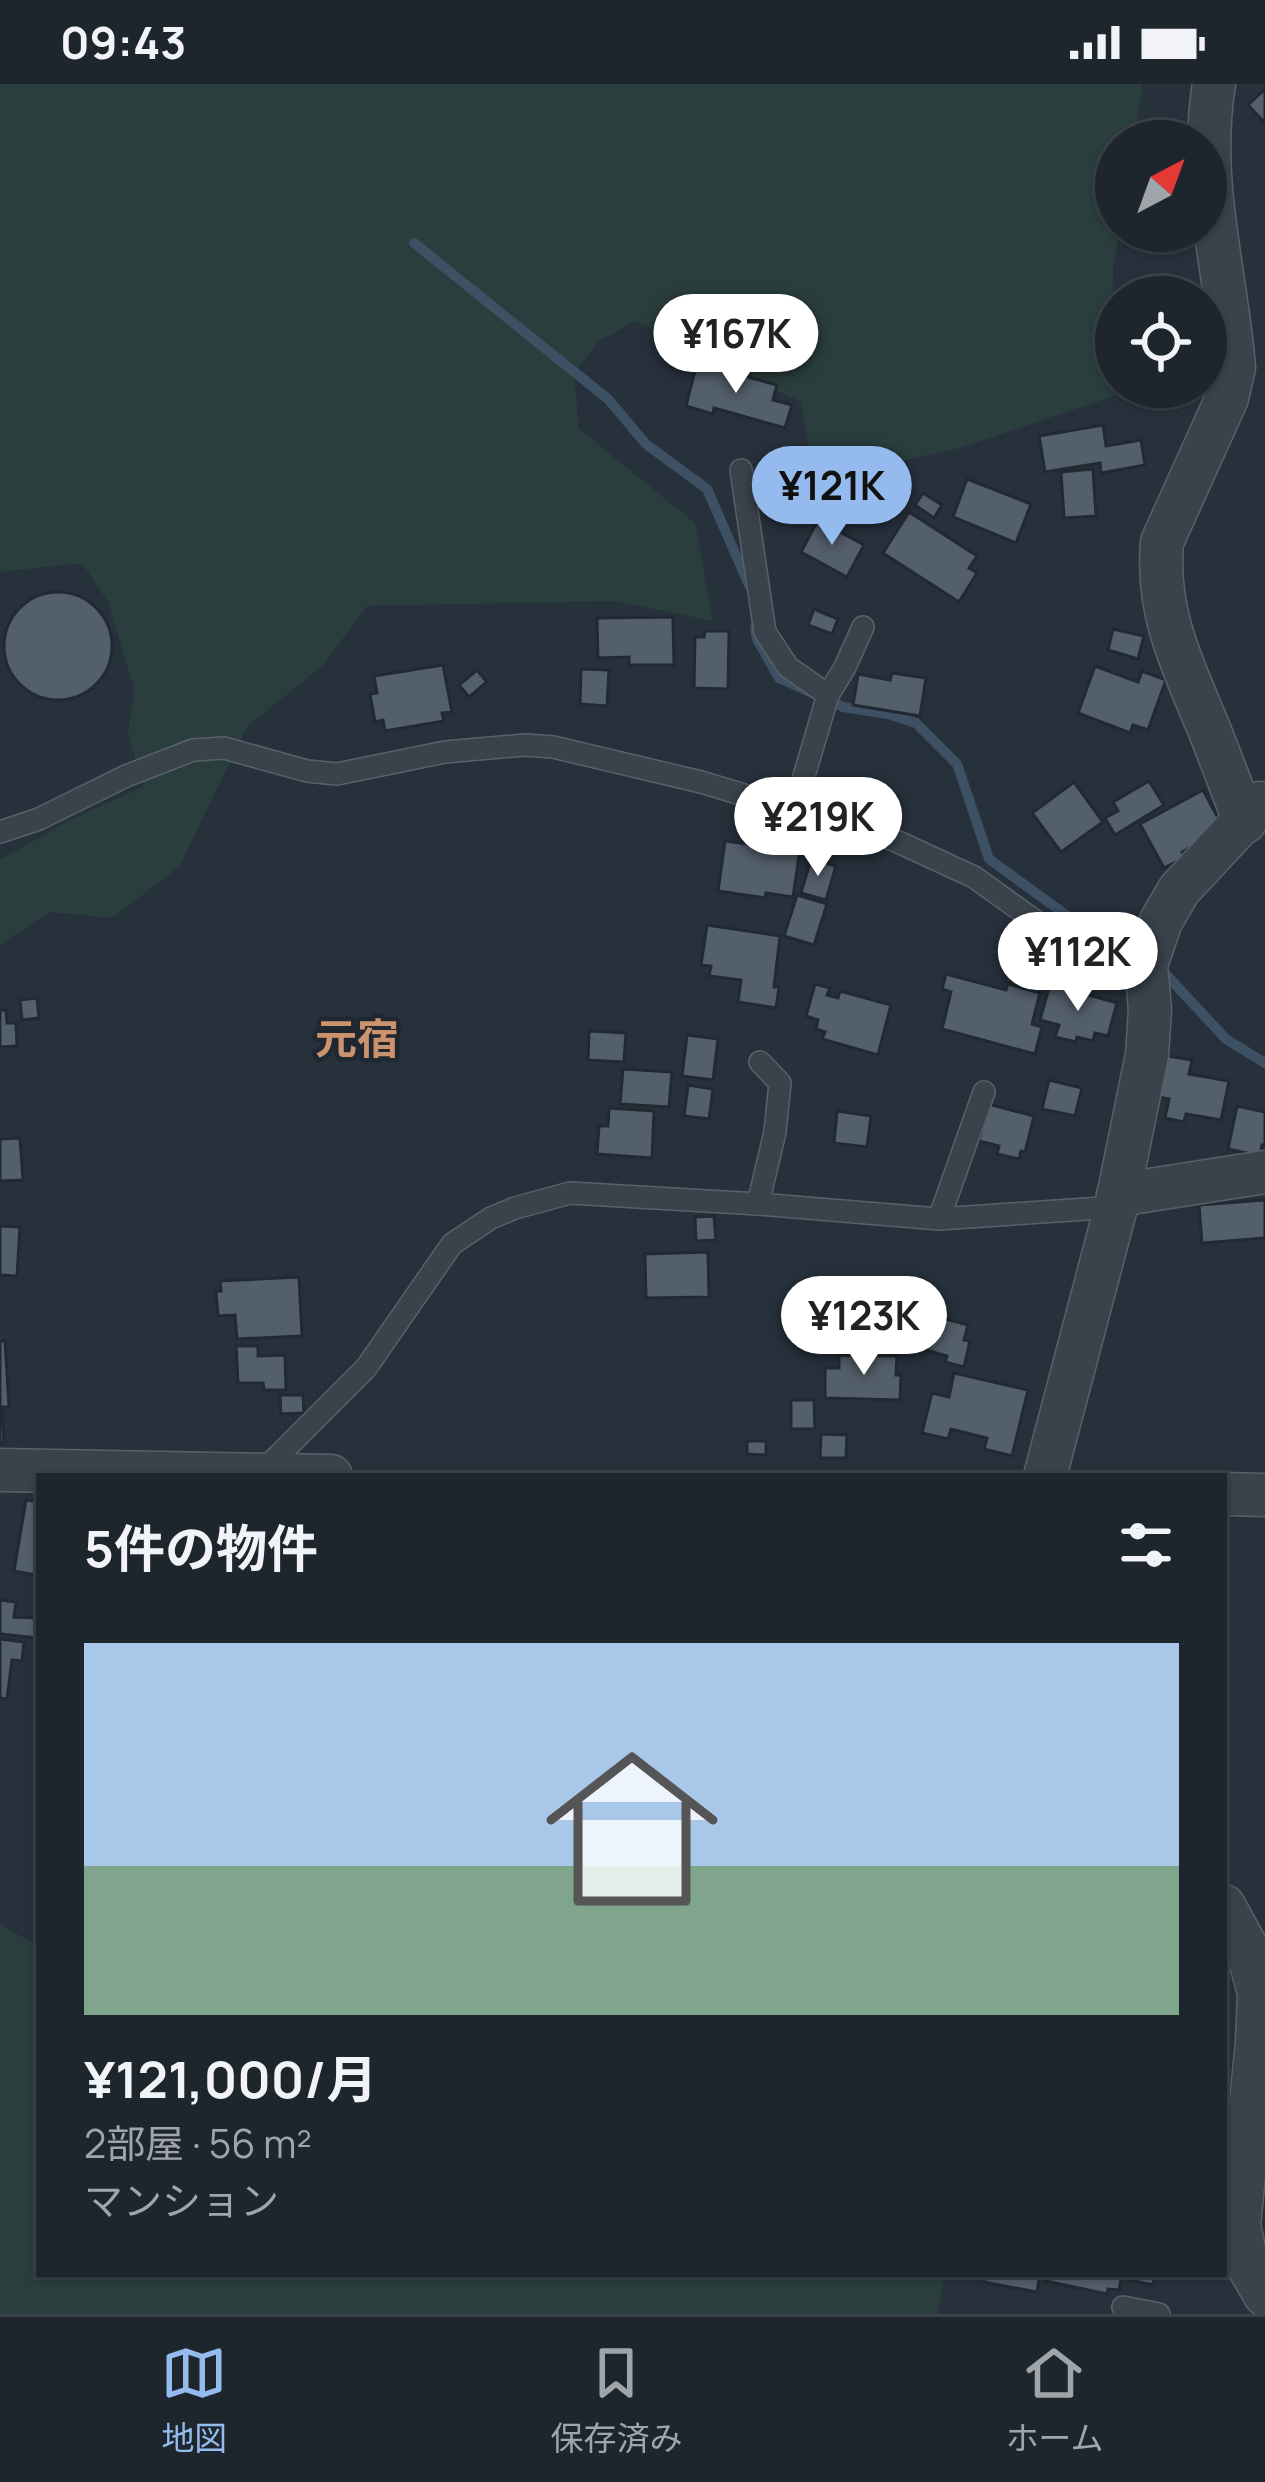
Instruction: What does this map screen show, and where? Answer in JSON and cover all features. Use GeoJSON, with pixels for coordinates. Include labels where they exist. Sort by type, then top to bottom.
{"type":"FeatureCollection","features":[{"type":"Feature","properties":{"kind":"street"},"geometry":{"type":"LineString","coordinates":[[1046,1473],[1117,1201],[1147,1055],[1146,965],[1161,921],[1179,890],[1255,810],[1171,637],[1162,601],[1162,542],[1227,398],[1234,368],[1209,177],[1214,84]]}},
{"type":"Feature","properties":{"kind":"street"},"geometry":{"type":"LineString","coordinates":[[1117,1201],[1265,1172]]}},
{"type":"Feature","properties":{"kind":"street"},"geometry":{"type":"LineString","coordinates":[[0,1470],[194,1473]]}},
{"type":"Feature","properties":{"kind":"street"},"geometry":{"type":"LineString","coordinates":[[1227,1494],[1265,1495]]}},
{"type":"Feature","properties":{"kind":"street"},"geometry":{"type":"LineString","coordinates":[[1227,1911],[1247,1948],[1259,1993],[1261,2054],[1239,2225],[1247,2264],[1265,2295]]}},
{"type":"Feature","properties":{"kind":"lane"},"geometry":{"type":"LineString","coordinates":[[741,470],[765,632],[788,667],[828,695]]}},
{"type":"Feature","properties":{"kind":"lane"},"geometry":{"type":"LineString","coordinates":[[794,810],[828,695],[863,627]]}},
{"type":"Feature","properties":{"kind":"lane"},"geometry":{"type":"LineString","coordinates":[[0,832],[193,750],[224,748],[308,772],[338,774],[445,752],[553,747],[701,782],[894,840],[974,877],[1066,943],[1146,965]]}},
{"type":"Feature","properties":{"kind":"lane"},"geometry":{"type":"LineString","coordinates":[[758,1204],[775,1132],[780,1083],[760,1062]]}},
{"type":"Feature","properties":{"kind":"lane"},"geometry":{"type":"LineString","coordinates":[[939,1220],[984,1092]]}},
{"type":"Feature","properties":{"kind":"lane"},"geometry":{"type":"LineString","coordinates":[[260,1473],[366,1368],[452,1244],[515,1208],[570,1193],[939,1220],[1117,1201]]}},
{"type":"Feature","properties":{"kind":"lane"},"geometry":{"type":"LineString","coordinates":[[1124,2307],[1159,2314]]}},
{"type":"Feature","properties":{"kind":"green space"},"geometry":{"type":"Polygon","coordinates":[[[0,84],[1143,84],[1137,120],[1095,120],[1095,252],[1116,252],[1113,276],[1095,276],[1095,402],[959,448],[814,481],[801,402],[635,321],[599,341],[574,373],[579,429],[695,523],[713,621],[615,601],[367,606],[323,665],[247,727],[179,867],[112,918],[50,912],[0,945],[0,860],[68,821],[144,786],[128,734],[134,689],[108,602],[82,563],[0,572],[0,84]]]}},
{"type":"Feature","properties":{"kind":"green space"},"geometry":{"type":"Polygon","coordinates":[[[0,1924],[36,1945],[36,2277],[944,2277],[938,2314],[0,2314],[0,1924]]]}},
{"type":"Feature","properties":{"kind":"building"},"geometry":{"type":"Polygon","coordinates":[[[1265,89],[1265,123],[1248,105],[1265,89]]]}},
{"type":"Feature","properties":{"kind":"building"},"geometry":{"type":"Polygon","coordinates":[[[697,363],[777,385],[773,400],[792,405],[785,428],[714,408],[713,414],[686,406],[697,363]]]}},
{"type":"Feature","properties":{"kind":"building"},"geometry":{"type":"Polygon","coordinates":[[[1103,425],[1106,446],[1141,440],[1145,465],[1101,473],[1100,463],[1045,472],[1039,436],[1103,425]]]}},
{"type":"Feature","properties":{"kind":"building"},"geometry":{"type":"Polygon","coordinates":[[[1093,469],[1096,516],[1064,518],[1061,472],[1093,469]]]}},
{"type":"Feature","properties":{"kind":"building"},"geometry":{"type":"Polygon","coordinates":[[[967,479],[1031,504],[1016,543],[953,517],[967,479]]]}},
{"type":"Feature","properties":{"kind":"building"},"geometry":{"type":"Polygon","coordinates":[[[923,493],[942,505],[934,518],[915,505],[923,493]]]}},
{"type":"Feature","properties":{"kind":"building"},"geometry":{"type":"Polygon","coordinates":[[[909,512],[977,556],[969,568],[977,573],[959,602],[883,553],[909,512]]]}},
{"type":"Feature","properties":{"kind":"building"},"geometry":{"type":"Polygon","coordinates":[[[818,520],[864,545],[847,577],[801,552],[818,520]]]}},
{"type":"Feature","properties":{"kind":"building"},"geometry":{"type":"Polygon","coordinates":[[[58,592],[79,596],[96,608],[108,625],[112,646],[108,667],[96,684],[79,696],[58,700],[37,696],[20,684],[8,667],[4,646],[8,625],[20,608],[37,596],[58,592]]]}},
{"type":"Feature","properties":{"kind":"building"},"geometry":{"type":"Polygon","coordinates":[[[814,609],[838,619],[832,634],[808,625],[814,609]]]}},
{"type":"Feature","properties":{"kind":"building"},"geometry":{"type":"Polygon","coordinates":[[[673,617],[674,665],[629,665],[629,657],[598,658],[597,618],[673,617]]]}},
{"type":"Feature","properties":{"kind":"building"},"geometry":{"type":"Polygon","coordinates":[[[1113,629],[1144,636],[1138,659],[1108,650],[1113,629]]]}},
{"type":"Feature","properties":{"kind":"building"},"geometry":{"type":"Polygon","coordinates":[[[705,631],[729,631],[728,689],[694,688],[695,637],[704,637],[705,631]]]}},
{"type":"Feature","properties":{"kind":"building"},"geometry":{"type":"Polygon","coordinates":[[[443,665],[452,712],[442,713],[444,721],[385,731],[383,720],[375,722],[370,694],[377,693],[374,676],[443,665]]]}},
{"type":"Feature","properties":{"kind":"building"},"geometry":{"type":"Polygon","coordinates":[[[1095,666],[1138,682],[1142,671],[1166,680],[1148,730],[1133,725],[1130,733],[1078,713],[1095,666]]]}},
{"type":"Feature","properties":{"kind":"building"},"geometry":{"type":"Polygon","coordinates":[[[581,669],[609,670],[607,706],[580,704],[581,669]]]}},
{"type":"Feature","properties":{"kind":"building"},"geometry":{"type":"Polygon","coordinates":[[[477,670],[487,682],[469,697],[459,685],[477,670]]]}},
{"type":"Feature","properties":{"kind":"building"},"geometry":{"type":"Polygon","coordinates":[[[892,673],[926,678],[920,716],[853,705],[858,674],[890,680],[892,673]]]}},
{"type":"Feature","properties":{"kind":"building"},"geometry":{"type":"Polygon","coordinates":[[[1149,781],[1164,805],[1115,835],[1105,818],[1118,811],[1113,802],[1149,781]]]}},
{"type":"Feature","properties":{"kind":"building"},"geometry":{"type":"Polygon","coordinates":[[[1074,782],[1103,822],[1061,852],[1032,813],[1074,782]]]}},
{"type":"Feature","properties":{"kind":"building"},"geometry":{"type":"Polygon","coordinates":[[[1203,790],[1224,829],[1182,852],[1185,857],[1164,868],[1140,824],[1203,790]]]}},
{"type":"Feature","properties":{"kind":"building"},"geometry":{"type":"Polygon","coordinates":[[[765,837],[801,842],[793,897],[718,891],[725,841],[764,846],[765,837]]]}},
{"type":"Feature","properties":{"kind":"building"},"geometry":{"type":"Polygon","coordinates":[[[811,859],[836,866],[826,900],[801,893],[811,859]]]}},
{"type":"Feature","properties":{"kind":"building"},"geometry":{"type":"Polygon","coordinates":[[[797,895],[827,904],[814,945],[784,936],[797,895]]]}},
{"type":"Feature","properties":{"kind":"building"},"geometry":{"type":"Polygon","coordinates":[[[707,925],[780,936],[776,1008],[738,1002],[741,980],[709,976],[711,966],[701,965],[707,925]]]}},
{"type":"Feature","properties":{"kind":"building"},"geometry":{"type":"Polygon","coordinates":[[[946,974],[1006,990],[1008,984],[1040,993],[1032,1024],[1042,1027],[1035,1054],[942,1029],[951,992],[942,989],[946,974]]]}},
{"type":"Feature","properties":{"kind":"building"},"geometry":{"type":"Polygon","coordinates":[[[815,984],[830,988],[827,995],[838,998],[840,991],[891,1005],[878,1055],[822,1039],[825,1032],[816,1029],[818,1020],[806,1016],[815,984]]]}},
{"type":"Feature","properties":{"kind":"building"},"geometry":{"type":"Polygon","coordinates":[[[1050,984],[1117,1003],[1108,1036],[1095,1033],[1093,1041],[1077,1037],[1076,1042],[1055,1037],[1059,1025],[1040,1020],[1050,984]]]}},
{"type":"Feature","properties":{"kind":"building"},"geometry":{"type":"Polygon","coordinates":[[[37,998],[39,1018],[22,1020],[20,1000],[37,998]]]}},
{"type":"Feature","properties":{"kind":"building"},"geometry":{"type":"Polygon","coordinates":[[[0,1010],[6,1010],[7,1023],[16,1023],[17,1046],[0,1047],[0,1010]]]}},
{"type":"Feature","properties":{"kind":"building"},"geometry":{"type":"Polygon","coordinates":[[[589,1031],[626,1033],[624,1062],[588,1060],[589,1031]]]}},
{"type":"Feature","properties":{"kind":"building"},"geometry":{"type":"Polygon","coordinates":[[[687,1035],[718,1039],[713,1080],[682,1076],[687,1035]]]}},
{"type":"Feature","properties":{"kind":"building"},"geometry":{"type":"Polygon","coordinates":[[[1168,1056],[1192,1060],[1189,1074],[1229,1081],[1221,1120],[1186,1114],[1184,1122],[1165,1118],[1169,1099],[1159,1097],[1168,1056]]]}},
{"type":"Feature","properties":{"kind":"building"},"geometry":{"type":"Polygon","coordinates":[[[623,1069],[672,1072],[669,1107],[620,1104],[623,1069]]]}},
{"type":"Feature","properties":{"kind":"building"},"geometry":{"type":"Polygon","coordinates":[[[1049,1080],[1082,1088],[1075,1116],[1042,1109],[1049,1080]]]}},
{"type":"Feature","properties":{"kind":"building"},"geometry":{"type":"Polygon","coordinates":[[[688,1085],[713,1089],[709,1119],[684,1116],[688,1085]]]}},
{"type":"Feature","properties":{"kind":"building"},"geometry":{"type":"Polygon","coordinates":[[[988,1104],[1034,1116],[1019,1159],[997,1154],[999,1146],[979,1141],[988,1104]]]}},
{"type":"Feature","properties":{"kind":"building"},"geometry":{"type":"Polygon","coordinates":[[[1237,1106],[1265,1112],[1265,1145],[1260,1156],[1228,1149],[1237,1106]]]}},
{"type":"Feature","properties":{"kind":"building"},"geometry":{"type":"Polygon","coordinates":[[[609,1108],[654,1111],[652,1158],[597,1154],[599,1126],[608,1126],[609,1108]]]}},
{"type":"Feature","properties":{"kind":"building"},"geometry":{"type":"Polygon","coordinates":[[[837,1111],[871,1116],[867,1147],[834,1143],[837,1111]]]}},
{"type":"Feature","properties":{"kind":"building"},"geometry":{"type":"Polygon","coordinates":[[[20,1138],[23,1180],[0,1181],[0,1139],[20,1138]]]}},
{"type":"Feature","properties":{"kind":"building"},"geometry":{"type":"Polygon","coordinates":[[[1265,1200],[1265,1238],[1202,1243],[1199,1205],[1265,1200]]]}},
{"type":"Feature","properties":{"kind":"building"},"geometry":{"type":"Polygon","coordinates":[[[714,1216],[716,1240],[696,1241],[695,1217],[714,1216]]]}},
{"type":"Feature","properties":{"kind":"building"},"geometry":{"type":"Polygon","coordinates":[[[0,1226],[20,1227],[17,1276],[0,1275],[0,1226]]]}},
{"type":"Feature","properties":{"kind":"building"},"geometry":{"type":"Polygon","coordinates":[[[708,1252],[709,1297],[646,1298],[645,1254],[708,1252]]]}},
{"type":"Feature","properties":{"kind":"building"},"geometry":{"type":"Polygon","coordinates":[[[299,1277],[302,1336],[237,1339],[235,1315],[218,1316],[220,1281],[299,1277]]]}},
{"type":"Feature","properties":{"kind":"building"},"geometry":{"type":"Polygon","coordinates":[[[935,1316],[968,1325],[964,1367],[926,1350],[935,1316]]]}},
{"type":"Feature","properties":{"kind":"building"},"geometry":{"type":"Polygon","coordinates":[[[0,1341],[5,1341],[9,1407],[2,1407],[4,1442],[0,1443],[0,1341]]]}},
{"type":"Feature","properties":{"kind":"building"},"geometry":{"type":"Polygon","coordinates":[[[236,1346],[258,1346],[258,1356],[285,1355],[286,1390],[264,1390],[263,1383],[238,1383],[236,1346]]]}},
{"type":"Feature","properties":{"kind":"building"},"geometry":{"type":"Polygon","coordinates":[[[839,1355],[897,1356],[900,1400],[825,1398],[825,1368],[839,1368],[839,1355]]]}},
{"type":"Feature","properties":{"kind":"building"},"geometry":{"type":"Polygon","coordinates":[[[954,1373],[1028,1390],[1012,1456],[984,1449],[987,1438],[951,1429],[948,1439],[922,1433],[932,1393],[949,1397],[954,1373]]]}},
{"type":"Feature","properties":{"kind":"building"},"geometry":{"type":"Polygon","coordinates":[[[280,1395],[303,1395],[304,1413],[281,1414],[280,1395]]]}},
{"type":"Feature","properties":{"kind":"building"},"geometry":{"type":"Polygon","coordinates":[[[791,1400],[814,1400],[815,1429],[791,1429],[791,1400]]]}},
{"type":"Feature","properties":{"kind":"building"},"geometry":{"type":"Polygon","coordinates":[[[821,1434],[847,1435],[846,1458],[820,1458],[821,1434]]]}},
{"type":"Feature","properties":{"kind":"building"},"geometry":{"type":"Polygon","coordinates":[[[747,1441],[766,1441],[766,1455],[747,1454],[747,1441]]]}},
{"type":"Feature","properties":{"kind":"building"},"geometry":{"type":"Polygon","coordinates":[[[26,1500],[36,1502],[36,1575],[14,1571],[26,1500]]]}},
{"type":"Feature","properties":{"kind":"building"},"geometry":{"type":"Polygon","coordinates":[[[0,1600],[16,1602],[14,1617],[36,1618],[36,1638],[0,1634],[0,1600]]]}},
{"type":"Feature","properties":{"kind":"building"},"geometry":{"type":"Polygon","coordinates":[[[0,1639],[24,1642],[22,1661],[12,1660],[7,1699],[0,1698],[0,1639]]]}},
{"type":"Feature","properties":{"kind":"building"},"geometry":{"type":"Polygon","coordinates":[[[985,2277],[1040,2277],[1037,2292],[984,2282],[985,2277]]]}},
{"type":"Feature","properties":{"kind":"building"},"geometry":{"type":"Polygon","coordinates":[[[1047,2277],[1121,2277],[1119,2290],[1108,2289],[1107,2294],[1046,2281],[1047,2277]]]}},
{"type":"Feature","properties":{"kind":"building"},"geometry":{"type":"Polygon","coordinates":[[[1125,2277],[1154,2277],[1153,2285],[1125,2277]]]}},
{"type":"Feature","properties":{"kind":"waterway"},"geometry":{"type":"LineString","coordinates":[[414,243],[608,399],[646,444],[707,489],[749,585]]}},
{"type":"Feature","properties":{"kind":"waterway"},"geometry":{"type":"LineString","coordinates":[[755,627],[779,678],[843,707],[916,723],[957,764],[989,859],[1080,925],[1131,940],[1141,949]]}},
{"type":"Feature","properties":{"kind":"waterway"},"geometry":{"type":"LineString","coordinates":[[1158,966],[1226,1039],[1265,1063]]}},
{"type":"Feature","properties":{"kind":"district","name":"元宿"},"geometry":{"type":"Point","coordinates":[357,1039]}}]}
